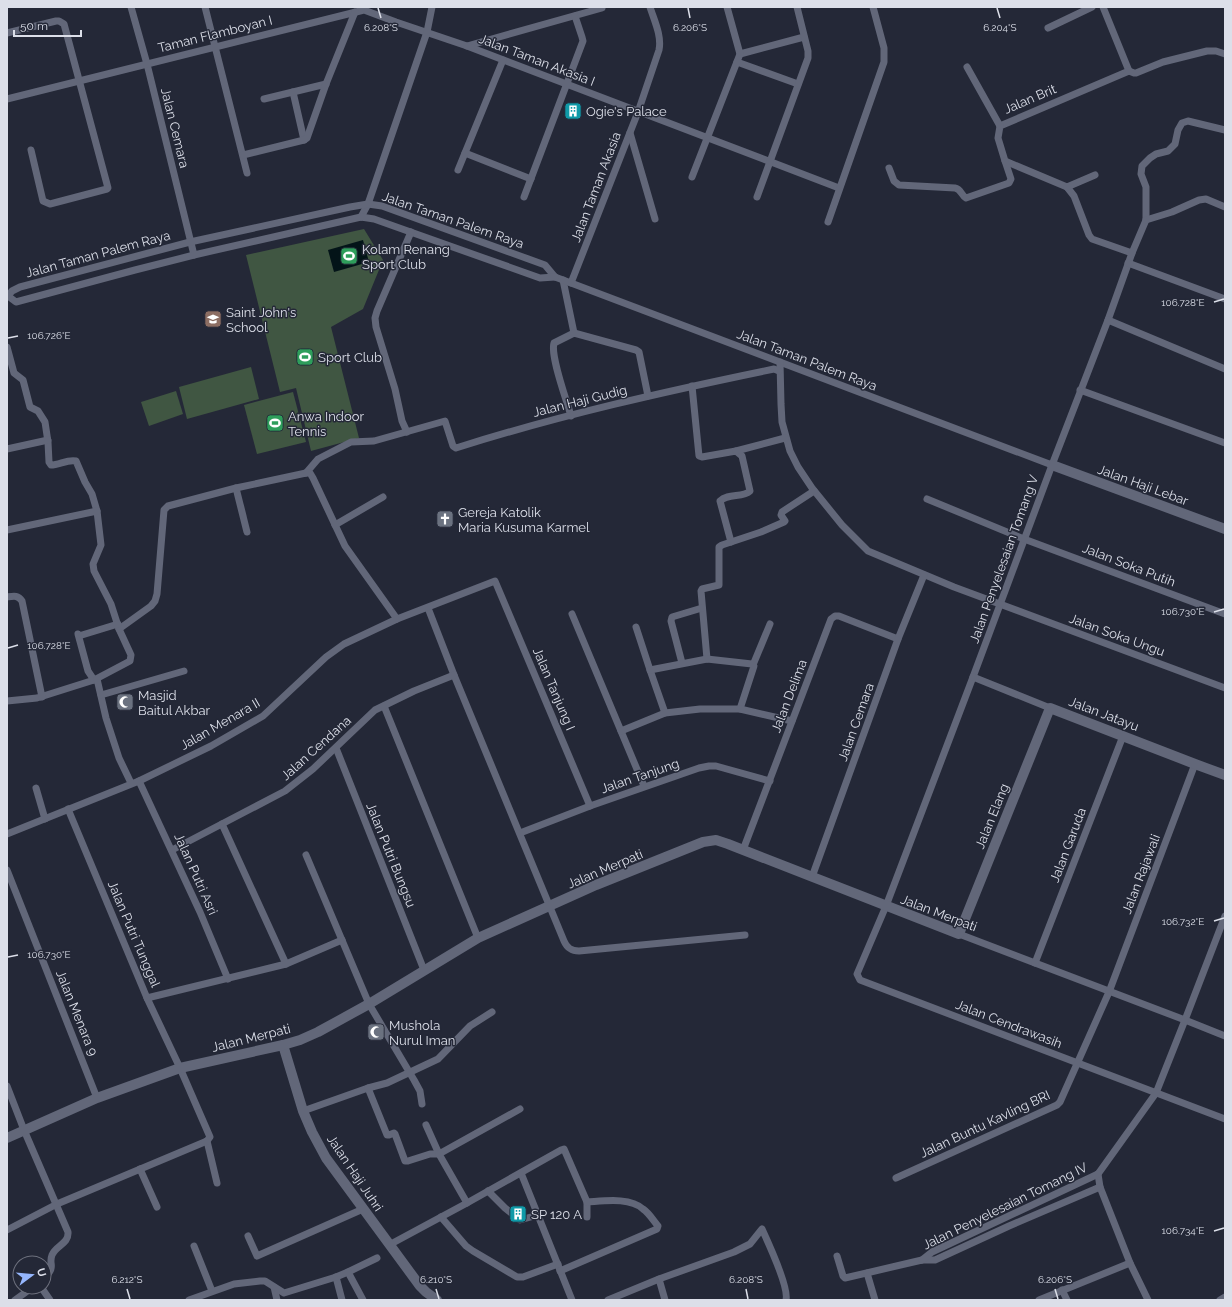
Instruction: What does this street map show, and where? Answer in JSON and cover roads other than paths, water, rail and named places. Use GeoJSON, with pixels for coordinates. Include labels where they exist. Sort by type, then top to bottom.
{"type":"FeatureCollection","features":[{"type":"Feature","properties":{"kind":"street","name":"Jalan Cemara"},"geometry":{"type":"LineString","coordinates":[[131,7],[147,64],[194,255]]}},
{"type":"Feature","properties":{"kind":"street"},"geometry":{"type":"LineString","coordinates":[[205,7],[247,173]]}},
{"type":"Feature","properties":{"kind":"street"},"geometry":{"type":"LineString","coordinates":[[361,217],[368,204],[427,32],[432,7]]}},
{"type":"Feature","properties":{"kind":"street","name":"Jalan Taman Akasia"},"geometry":{"type":"LineString","coordinates":[[571,283],[638,112],[660,44],[650,7]]}},
{"type":"Feature","properties":{"kind":"street"},"geometry":{"type":"LineString","coordinates":[[692,177],[740,54],[726,7]]}},
{"type":"Feature","properties":{"kind":"street"},"geometry":{"type":"LineString","coordinates":[[757,196],[808,58],[808,51],[797,7]]}},
{"type":"Feature","properties":{"kind":"street"},"geometry":{"type":"LineString","coordinates":[[828,222],[884,62],[884,48],[873,7]]}},
{"type":"Feature","properties":{"kind":"street"},"geometry":{"type":"LineString","coordinates":[[1048,28],[1092,7]]}},
{"type":"Feature","properties":{"kind":"street"},"geometry":{"type":"LineString","coordinates":[[1103,7],[1129,71]]}},
{"type":"Feature","properties":{"kind":"street","name":"Taman Flamboyan I"},"geometry":{"type":"LineString","coordinates":[[7,99],[355,12],[364,8],[427,32]]}},
{"type":"Feature","properties":{"kind":"street"},"geometry":{"type":"LineString","coordinates":[[467,46],[602,8]]}},
{"type":"Feature","properties":{"kind":"street"},"geometry":{"type":"LineString","coordinates":[[243,155],[307,138],[326,84],[355,12]]}},
{"type":"Feature","properties":{"kind":"street"},"geometry":{"type":"LineString","coordinates":[[524,197],[583,42],[575,16]]}},
{"type":"Feature","properties":{"kind":"street"},"geometry":{"type":"LineString","coordinates":[[7,33],[56,21],[64,24],[78,81],[108,188],[50,204],[46,203],[43,201],[31,150]]}},
{"type":"Feature","properties":{"kind":"street","name":"Jalan Taman Akasia I"},"geometry":{"type":"LineString","coordinates":[[427,32],[840,188]]}},
{"type":"Feature","properties":{"kind":"street"},"geometry":{"type":"LineString","coordinates":[[740,54],[804,37]]}},
{"type":"Feature","properties":{"kind":"street","name":"Jalan Brit"},"geometry":{"type":"LineString","coordinates":[[889,168],[894,181],[899,185],[955,188],[959,189],[966,198],[1009,183],[1011,179],[998,138],[1000,126],[1129,71],[1136,73],[1164,62],[1207,51],[1216,51],[1225,54]]}},
{"type":"Feature","properties":{"kind":"street"},"geometry":{"type":"LineString","coordinates":[[458,170],[503,60]]}},
{"type":"Feature","properties":{"kind":"street"},"geometry":{"type":"LineString","coordinates":[[737,62],[798,84]]}},
{"type":"Feature","properties":{"kind":"street"},"geometry":{"type":"LineString","coordinates":[[967,67],[1000,126]]}},
{"type":"Feature","properties":{"kind":"street"},"geometry":{"type":"LineString","coordinates":[[264,99],[326,84]]}},
{"type":"Feature","properties":{"kind":"street"},"geometry":{"type":"LineString","coordinates":[[293,92],[304,140]]}},
{"type":"Feature","properties":{"kind":"street"},"geometry":{"type":"LineString","coordinates":[[1225,130],[1188,121],[1182,123],[1178,130],[1175,144],[1168,151],[1156,154],[1150,158],[1142,166],[1141,174],[1146,187],[1146,220],[1172,212],[1199,200],[1206,199],[1225,207]]}},
{"type":"Feature","properties":{"kind":"street"},"geometry":{"type":"LineString","coordinates":[[630,133],[655,219]]}},
{"type":"Feature","properties":{"kind":"street"},"geometry":{"type":"LineString","coordinates":[[465,153],[531,178]]}},
{"type":"Feature","properties":{"kind":"street"},"geometry":{"type":"LineString","coordinates":[[1005,161],[1067,187],[1074,196],[1092,239],[1132,253]]}},
{"type":"Feature","properties":{"kind":"street"},"geometry":{"type":"LineString","coordinates":[[1067,187],[1094,174]]}},
{"type":"Feature","properties":{"kind":"street","name":"Jalan Taman Palem Raya"},"geometry":{"type":"LineString","coordinates":[[555,277],[545,265],[382,206],[368,204],[350,206],[190,242],[20,287],[12,291],[8,296],[16,302],[194,255],[361,217],[374,219],[540,278],[555,277],[1052,465]]}},
{"type":"Feature","properties":{"kind":"street","name":"Jalan Penyelesaian Tomang V"},"geometry":{"type":"LineString","coordinates":[[886,906],[1080,390],[1108,320],[1128,262],[1146,220]]}},
{"type":"Feature","properties":{"kind":"street"},"geometry":{"type":"LineString","coordinates":[[306,473],[318,459],[350,442],[374,441],[407,432],[402,420],[395,388],[376,328],[375,318],[377,310],[411,232]]}},
{"type":"Feature","properties":{"kind":"street"},"geometry":{"type":"LineString","coordinates":[[478,255],[482,243]]}},
{"type":"Feature","properties":{"kind":"street"},"geometry":{"type":"LineString","coordinates":[[1128,262],[1225,299]]}},
{"type":"Feature","properties":{"kind":"street"},"geometry":{"type":"LineString","coordinates":[[563,280],[574,333]]}},
{"type":"Feature","properties":{"kind":"street"},"geometry":{"type":"LineString","coordinates":[[1108,320],[1225,369]]}},
{"type":"Feature","properties":{"kind":"street"},"geometry":{"type":"LineString","coordinates":[[571,416],[555,361],[553,347],[554,342],[574,333],[639,352],[648,396]]}},
{"type":"Feature","properties":{"kind":"street"},"geometry":{"type":"LineString","coordinates":[[7,347],[10,374],[23,380],[30,407],[38,411],[43,416],[48,440],[49,462],[51,465],[57,465],[72,460],[76,461],[84,482],[92,494],[97,511],[100,544],[93,564],[94,571],[111,604],[118,627],[131,655],[130,661],[95,679],[42,697],[7,701]]}},
{"type":"Feature","properties":{"kind":"street"},"geometry":{"type":"LineString","coordinates":[[707,659],[702,608],[702,589],[719,585],[719,547],[762,532],[784,522],[782,512],[814,491],[798,466],[785,438],[780,404],[780,362]]}},
{"type":"Feature","properties":{"kind":"street","name":"Jalan Haji Gudig"},"geometry":{"type":"LineString","coordinates":[[407,432],[445,421],[453,446],[456,448],[510,431],[648,396],[774,369],[779,371]]}},
{"type":"Feature","properties":{"kind":"street"},"geometry":{"type":"LineString","coordinates":[[692,386],[699,456],[702,457],[736,451],[785,438]]}},
{"type":"Feature","properties":{"kind":"street"},"geometry":{"type":"LineString","coordinates":[[1080,390],[1225,443]]}},
{"type":"Feature","properties":{"kind":"street"},"geometry":{"type":"LineString","coordinates":[[7,449],[48,440]]}},
{"type":"Feature","properties":{"kind":"street"},"geometry":{"type":"LineString","coordinates":[[731,542],[720,501],[724,498],[746,494],[750,491],[742,456],[736,451]]}},
{"type":"Feature","properties":{"kind":"street","name":"Jalan Haji Lebar"},"geometry":{"type":"LineString","coordinates":[[1052,465],[1225,529]]}},
{"type":"Feature","properties":{"kind":"street"},"geometry":{"type":"LineString","coordinates":[[131,784],[119,758],[95,679],[88,671],[80,634],[118,627],[151,606],[155,601],[157,594],[164,510],[168,506],[236,488],[310,473],[345,546],[397,619]]}},
{"type":"Feature","properties":{"kind":"street"},"geometry":{"type":"LineString","coordinates":[[236,488],[248,532]]}},
{"type":"Feature","properties":{"kind":"street","name":"Jalan Soka Ungu"},"geometry":{"type":"LineString","coordinates":[[814,491],[842,525],[868,551],[924,575],[1225,688]]}},
{"type":"Feature","properties":{"kind":"street"},"geometry":{"type":"LineString","coordinates":[[335,526],[383,497]]}},
{"type":"Feature","properties":{"kind":"street","name":"Jalan Soka Putih"},"geometry":{"type":"LineString","coordinates":[[927,499],[1024,539],[1225,614]]}},
{"type":"Feature","properties":{"kind":"street"},"geometry":{"type":"LineString","coordinates":[[7,530],[97,511]]}},
{"type":"Feature","properties":{"kind":"street","name":"Jalan Cemara"},"geometry":{"type":"LineString","coordinates":[[812,877],[898,639],[924,575]]}},
{"type":"Feature","properties":{"kind":"street","name":"Jalan Menara II"},"geometry":{"type":"LineString","coordinates":[[7,834],[139,781],[210,746],[263,716],[326,657],[344,644],[397,619],[495,581]]}},
{"type":"Feature","properties":{"kind":"street","name":"Jalan Tanjung I"},"geometry":{"type":"LineString","coordinates":[[495,581],[590,806]]}},
{"type":"Feature","properties":{"kind":"street"},"geometry":{"type":"LineString","coordinates":[[7,597],[15,595],[22,601],[42,697]]}},
{"type":"Feature","properties":{"kind":"street"},"geometry":{"type":"LineString","coordinates":[[428,608],[454,675],[566,945],[571,950],[575,951],[745,934]]}},
{"type":"Feature","properties":{"kind":"street"},"geometry":{"type":"LineString","coordinates":[[682,663],[671,618],[702,608]]}},
{"type":"Feature","properties":{"kind":"street"},"geometry":{"type":"LineString","coordinates":[[572,614],[644,786]]}},
{"type":"Feature","properties":{"kind":"street","name":"Jalan Delima"},"geometry":{"type":"LineString","coordinates":[[743,850],[831,619],[835,616],[839,616],[898,639]]}},
{"type":"Feature","properties":{"kind":"street"},"geometry":{"type":"LineString","coordinates":[[740,709],[754,665],[770,624]]}},
{"type":"Feature","properties":{"kind":"street"},"geometry":{"type":"LineString","coordinates":[[636,627],[665,713]]}},
{"type":"Feature","properties":{"kind":"street"},"geometry":{"type":"LineString","coordinates":[[650,670],[707,659],[754,665]]}},
{"type":"Feature","properties":{"kind":"street"},"geometry":{"type":"LineString","coordinates":[[101,695],[184,671]]}},
{"type":"Feature","properties":{"kind":"street","name":"Jalan Cendana"},"geometry":{"type":"LineString","coordinates":[[172,850],[285,791],[313,770],[375,710],[454,675]]}},
{"type":"Feature","properties":{"kind":"street","name":"Jalan Jatayu"},"geometry":{"type":"LineString","coordinates":[[973,677],[1225,775]]}},
{"type":"Feature","properties":{"kind":"street"},"geometry":{"type":"LineString","coordinates":[[384,706],[478,938]]}},
{"type":"Feature","properties":{"kind":"street","name":"Jalan Elang"},"geometry":{"type":"LineString","coordinates":[[959,934],[1050,708]]}},
{"type":"Feature","properties":{"kind":"street"},"geometry":{"type":"LineString","coordinates":[[621,731],[665,713],[700,709],[740,709],[792,721]]}},
{"type":"Feature","properties":{"kind":"street","name":"Jalan Garuda"},"geometry":{"type":"LineString","coordinates":[[1035,963],[1124,736]]}},
{"type":"Feature","properties":{"kind":"street","name":"Jalan Putri Bungsu"},"geometry":{"type":"LineString","coordinates":[[336,748],[424,970]]}},
{"type":"Feature","properties":{"kind":"street","name":"Jalan Rajawali"},"geometry":{"type":"LineString","coordinates":[[1109,992],[1195,764]]}},
{"type":"Feature","properties":{"kind":"street","name":"Jalan Tanjung"},"geometry":{"type":"LineString","coordinates":[[520,834],[644,786],[699,768],[716,766],[770,781]]}},
{"type":"Feature","properties":{"kind":"street","name":"Jalan Putri Asri"},"geometry":{"type":"LineString","coordinates":[[139,781],[172,850],[228,978]]}},
{"type":"Feature","properties":{"kind":"street"},"geometry":{"type":"LineString","coordinates":[[36,788],[44,818]]}},
{"type":"Feature","properties":{"kind":"street","name":"Jalan Putri Tunggal"},"geometry":{"type":"LineString","coordinates":[[68,809],[147,998],[210,1137],[207,1141]]}},
{"type":"Feature","properties":{"kind":"street"},"geometry":{"type":"LineString","coordinates":[[222,824],[286,964]]}},
{"type":"Feature","properties":{"kind":"street","name":"Jalan Merpati"},"geometry":{"type":"LineString","coordinates":[[7,1138],[97,1098],[180,1068],[283,1046],[318,1032],[369,1004],[478,938],[596,885],[703,842],[716,840],[1225,1036]]}},
{"type":"Feature","properties":{"kind":"street"},"geometry":{"type":"LineString","coordinates":[[306,855],[369,1004],[420,1091],[422,1104]]}},
{"type":"Feature","properties":{"kind":"street","name":"Jalan Menara 9"},"geometry":{"type":"LineString","coordinates":[[7,870],[97,1098]]}},
{"type":"Feature","properties":{"kind":"street","name":"Jalan Cendrawasih"},"geometry":{"type":"LineString","coordinates":[[886,906],[857,974],[860,980],[1225,1119]]}},
{"type":"Feature","properties":{"kind":"street","name":"Jalan Penyelesaian Tomang IV"},"geometry":{"type":"LineString","coordinates":[[922,1260],[932,1252],[1098,1174],[1156,1093],[1225,916]]}},
{"type":"Feature","properties":{"kind":"street"},"geometry":{"type":"LineString","coordinates":[[147,998],[286,964],[342,940]]}},
{"type":"Feature","properties":{"kind":"street","name":"Jalan Buntu Kavling BRI"},"geometry":{"type":"LineString","coordinates":[[896,1178],[1057,1105],[1064,1096],[1109,992]]}},
{"type":"Feature","properties":{"kind":"street"},"geometry":{"type":"LineString","coordinates":[[303,1111],[368,1088],[387,1083],[438,1059],[470,1026],[492,1012]]}},
{"type":"Feature","properties":{"kind":"street","name":"Jalan Haji Juhri"},"geometry":{"type":"LineString","coordinates":[[283,1046],[303,1111],[326,1158],[420,1286],[437,1300]]}},
{"type":"Feature","properties":{"kind":"street"},"geometry":{"type":"LineString","coordinates":[[7,1086],[24,1130],[68,1232],[67,1240],[52,1255]]}},
{"type":"Feature","properties":{"kind":"street"},"geometry":{"type":"LineString","coordinates":[[368,1088],[387,1135],[395,1134],[405,1161],[430,1154],[439,1154],[520,1109]]}},
{"type":"Feature","properties":{"kind":"street"},"geometry":{"type":"LineString","coordinates":[[426,1125],[439,1154],[467,1203]]}},
{"type":"Feature","properties":{"kind":"street"},"geometry":{"type":"LineString","coordinates":[[7,1230],[57,1204],[207,1141],[217,1183]]}},
{"type":"Feature","properties":{"kind":"street"},"geometry":{"type":"LineString","coordinates":[[389,1245],[564,1149],[587,1202],[587,1217]]}},
{"type":"Feature","properties":{"kind":"street"},"geometry":{"type":"LineString","coordinates":[[140,1169],[157,1207]]}},
{"type":"Feature","properties":{"kind":"street"},"geometry":{"type":"LineString","coordinates":[[521,1173],[572,1300]]}},
{"type":"Feature","properties":{"kind":"street"},"geometry":{"type":"LineString","coordinates":[[1098,1174],[1100,1187],[1130,1263],[1148,1300]]}},
{"type":"Feature","properties":{"kind":"street","name":"Jalan Penyelesaian Tomang IV"},"geometry":{"type":"LineString","coordinates":[[837,1256],[844,1278],[922,1260],[935,1260],[1100,1187]]}},
{"type":"Feature","properties":{"kind":"street"},"geometry":{"type":"LineString","coordinates":[[488,1192],[520,1220],[538,1215]]}},
{"type":"Feature","properties":{"kind":"street"},"geometry":{"type":"LineString","coordinates":[[441,1217],[466,1246],[517,1277],[523,1277],[559,1267],[657,1229],[658,1226],[649,1214],[636,1204],[616,1200],[587,1202]]}},
{"type":"Feature","properties":{"kind":"street"},"geometry":{"type":"LineString","coordinates":[[248,1236],[257,1256],[363,1209]]}},
{"type":"Feature","properties":{"kind":"street"},"geometry":{"type":"LineString","coordinates":[[608,1300],[659,1279],[739,1250],[750,1244],[762,1228],[785,1289],[787,1295],[786,1300]]}},
{"type":"Feature","properties":{"kind":"street"},"geometry":{"type":"LineString","coordinates":[[194,1246],[210,1292],[210,1300]]}},
{"type":"Feature","properties":{"kind":"street"},"geometry":{"type":"LineString","coordinates":[[189,1300],[234,1284],[260,1281],[265,1281],[285,1296],[336,1277],[377,1258]]}},
{"type":"Feature","properties":{"kind":"street"},"geometry":{"type":"LineString","coordinates":[[1039,1300],[1130,1263]]}},
{"type":"Feature","properties":{"kind":"street"},"geometry":{"type":"LineString","coordinates":[[348,1272],[363,1300]]}},
{"type":"Feature","properties":{"kind":"street"},"geometry":{"type":"LineString","coordinates":[[867,1273],[874,1300]]}},
{"type":"Feature","properties":{"kind":"street"},"geometry":{"type":"LineString","coordinates":[[336,1277],[342,1300]]}},
{"type":"Feature","properties":{"kind":"street"},"geometry":{"type":"LineString","coordinates":[[659,1279],[665,1300]]}},
{"type":"Feature","properties":{"kind":"street"},"geometry":{"type":"LineString","coordinates":[[274,1287],[277,1300]]}},
{"type":"Feature","properties":{"kind":"street"},"geometry":{"type":"LineString","coordinates":[[1062,1290],[1067,1300]]}},
{"type":"Feature","properties":{"kind":"street"},"geometry":{"type":"LineString","coordinates":[[1220,1300],[1225,1297]]}},
{"type":"Feature","properties":{"kind":"place","name":"Ogie's Palace"},"geometry":{"type":"Point","coordinates":[573,111]}},
{"type":"Feature","properties":{"kind":"place","name":"Kolam Renang Sport Club"},"geometry":{"type":"Point","coordinates":[349,256]}},
{"type":"Feature","properties":{"kind":"place","name":"Saint John's School"},"geometry":{"type":"Point","coordinates":[213,319]}},
{"type":"Feature","properties":{"kind":"place","name":"Sport Club"},"geometry":{"type":"Point","coordinates":[305,357]}},
{"type":"Feature","properties":{"kind":"place","name":"Anwa Indoor Tennis"},"geometry":{"type":"Point","coordinates":[275,423]}},
{"type":"Feature","properties":{"kind":"place","name":"Gereja Katolik Maria Kusuma Karmel"},"geometry":{"type":"Point","coordinates":[445,519]}},
{"type":"Feature","properties":{"kind":"place","name":"Masjid Baitul Akbar"},"geometry":{"type":"Point","coordinates":[125,702]}},
{"type":"Feature","properties":{"kind":"place","name":"Mushola Nurul Iman"},"geometry":{"type":"Point","coordinates":[376,1032]}},
{"type":"Feature","properties":{"kind":"place","name":"SP 120 A"},"geometry":{"type":"Point","coordinates":[518,1214]}}]}
